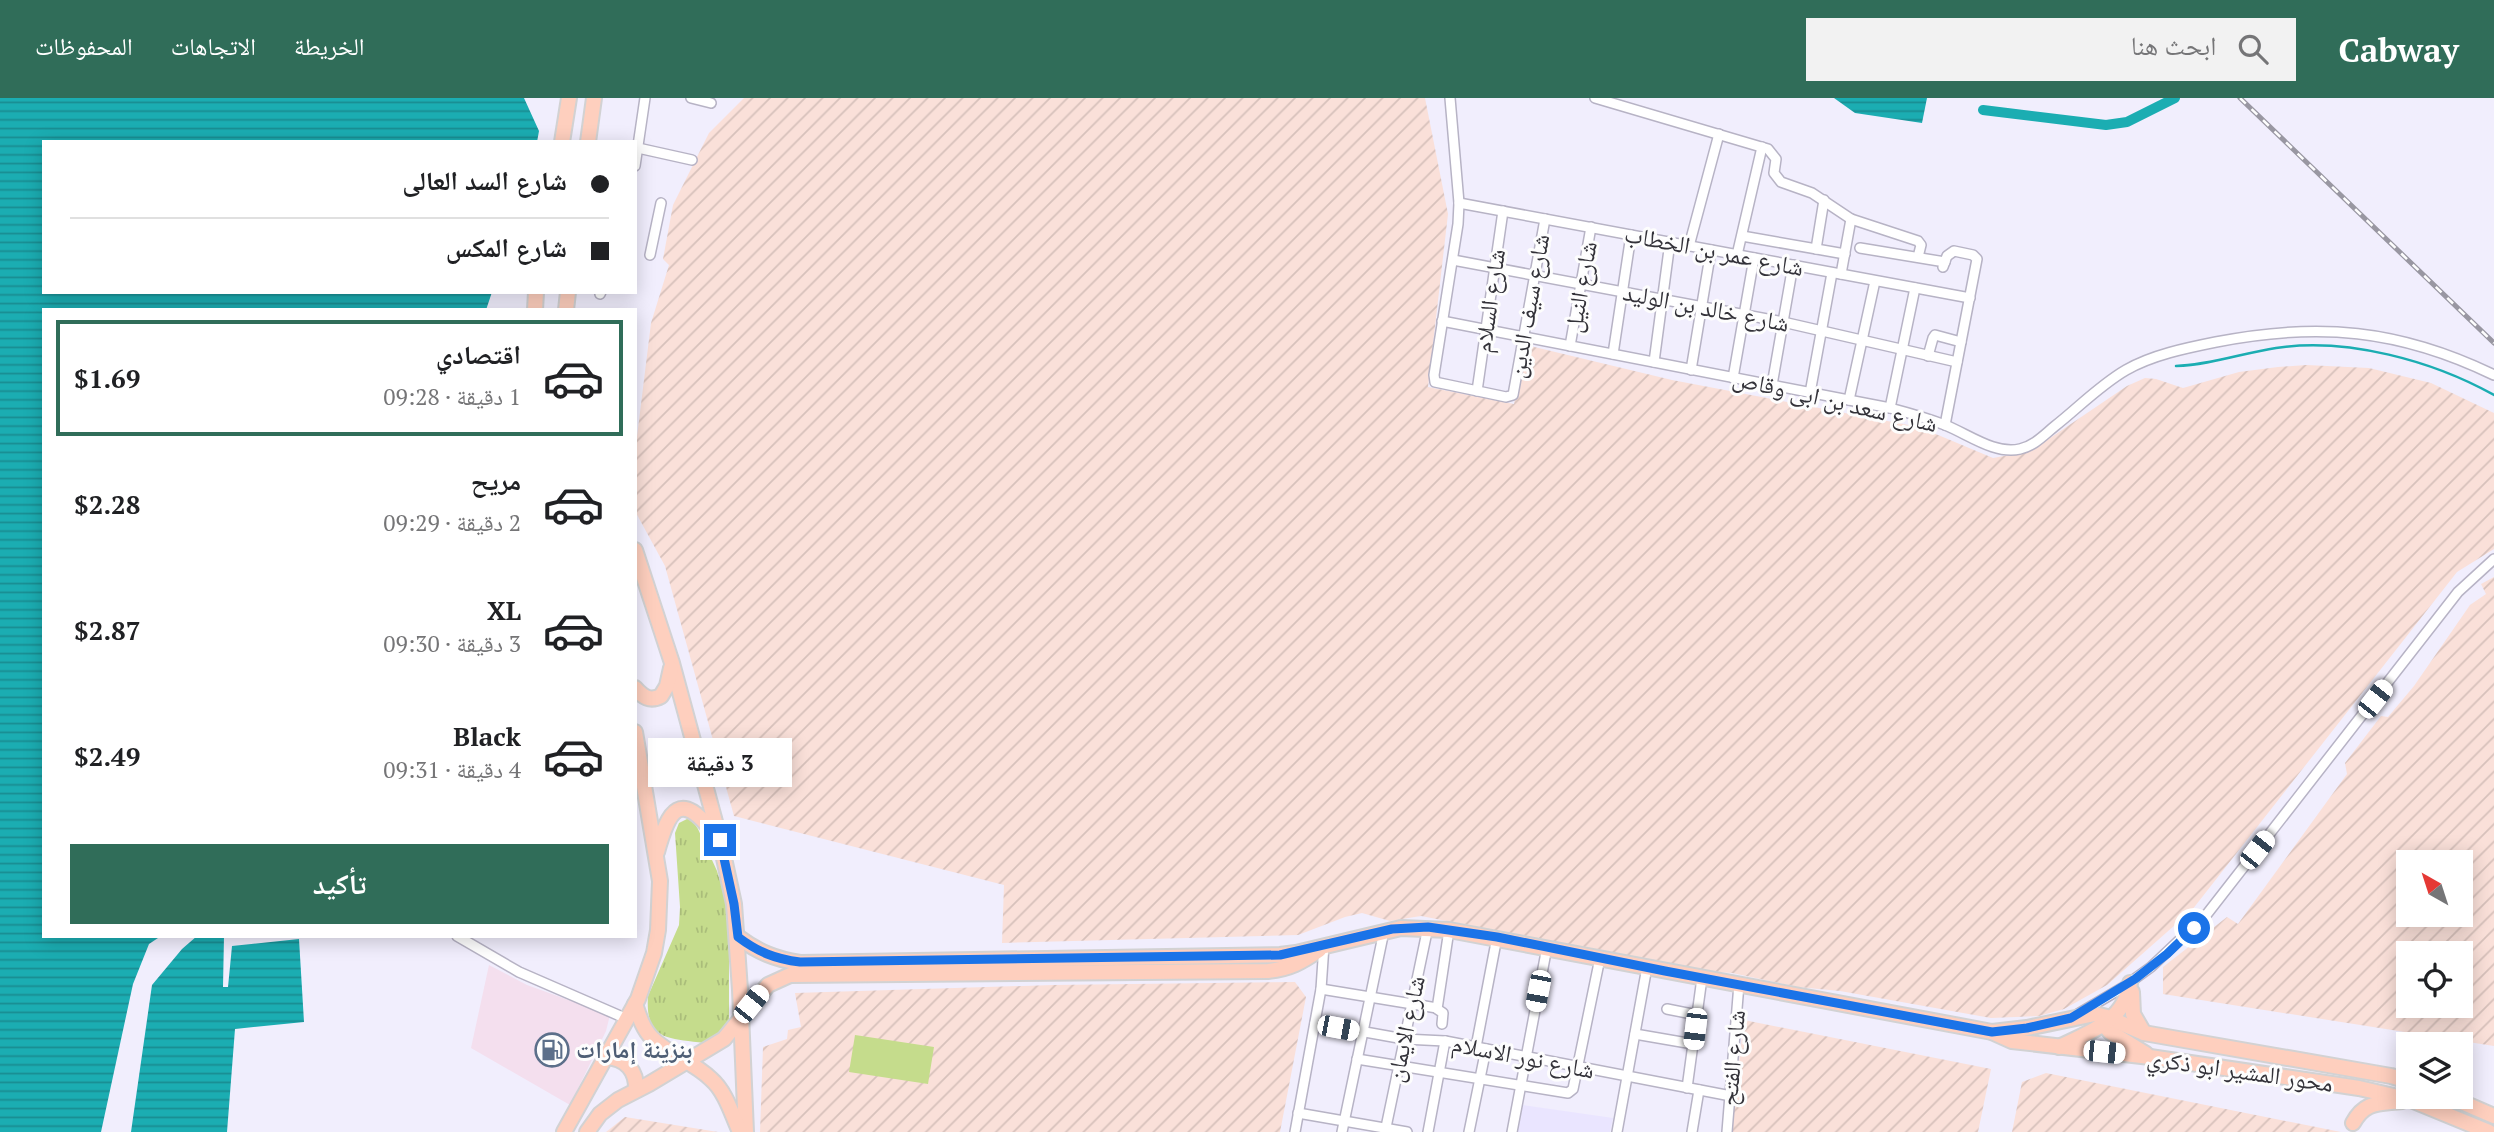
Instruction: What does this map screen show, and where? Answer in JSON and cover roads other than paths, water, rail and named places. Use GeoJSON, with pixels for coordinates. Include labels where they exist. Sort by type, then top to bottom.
{"type":"FeatureCollection","features":[{"type":"Feature","properties":{"kind":"main road"},"geometry":{"type":"LineString","coordinates":[[562,140],[569,98]]}},
{"type":"Feature","properties":{"kind":"main road"},"geometry":{"type":"LineString","coordinates":[[588,140],[594,98]]}},
{"type":"Feature","properties":{"kind":"main road"},"geometry":{"type":"LineString","coordinates":[[637,556],[672,663],[720,840],[734,904],[738,937],[746,1132]]}},
{"type":"Feature","properties":{"kind":"main road"},"geometry":{"type":"LineString","coordinates":[[637,690],[650,699],[661,696],[667,686],[672,663]]}},
{"type":"Feature","properties":{"kind":"main road"},"geometry":{"type":"LineString","coordinates":[[564,1132],[635,1004],[647,977],[659,930],[660,881],[637,744]]}},
{"type":"Feature","properties":{"kind":"main road"},"geometry":{"type":"LineString","coordinates":[[656,857],[665,825],[669,816],[676,811],[694,811],[720,840]]}},
{"type":"Feature","properties":{"kind":"main road"},"geometry":{"type":"LineString","coordinates":[[738,937],[756,951],[777,959],[800,962],[1268,955],[1296,953],[1384,931],[1428,927],[1497,937],[1992,1032],[2027,1028],[2087,1014],[2106,1020]]}},
{"type":"Feature","properties":{"kind":"main road"},"geometry":{"type":"LineString","coordinates":[[587,1132],[600,1114],[618,1100],[724,1039],[768,985],[790,975],[1268,971],[1284,970],[1301,963],[1324,945]]}},
{"type":"Feature","properties":{"kind":"main road"},"geometry":{"type":"LineString","coordinates":[[2058,1048],[2106,1020],[2124,1003],[2129,983]]}},
{"type":"Feature","properties":{"kind":"main road"},"geometry":{"type":"LineString","coordinates":[[2129,983],[2136,1021],[2144,1034]]}},
{"type":"Feature","properties":{"kind":"main road"},"geometry":{"type":"LineString","coordinates":[[635,1004],[651,1038],[688,1060],[714,1081],[723,1094],[740,1132]]}},
{"type":"Feature","properties":{"kind":"main road"},"geometry":{"type":"LineString","coordinates":[[2106,1020],[2110,1032],[2150,1057]]}},
{"type":"Feature","properties":{"kind":"main road","name":"محور المشير ابو ذكري"},"geometry":{"type":"LineString","coordinates":[[2106,1020],[2144,1034],[2396,1079]]}},
{"type":"Feature","properties":{"kind":"main road","name":"محور المشير ابو ذكري"},"geometry":{"type":"LineString","coordinates":[[1992,1032],[2012,1041],[2150,1057],[2359,1088],[2396,1097]]}},
{"type":"Feature","properties":{"kind":"main road"},"geometry":{"type":"LineString","coordinates":[[606,1057],[617,1058],[627,1064],[634,1074],[636,1090]]}},
{"type":"Feature","properties":{"kind":"main road"},"geometry":{"type":"LineString","coordinates":[[2353,1123],[2365,1107],[2396,1102]]}},
{"type":"Feature","properties":{"kind":"main road"},"geometry":{"type":"LineString","coordinates":[[2473,1107],[2494,1116]]}},
{"type":"Feature","properties":{"kind":"main road","name":"محور المشير ابو ذكري"},"geometry":{"type":"LineString","coordinates":[[2433,1109],[2489,1132]]}},
{"type":"Feature","properties":{"kind":"street"},"geometry":{"type":"LineString","coordinates":[[637,154],[645,98]]}},
{"type":"Feature","properties":{"kind":"street"},"geometry":{"type":"LineString","coordinates":[[691,98],[712,103]]}},
{"type":"Feature","properties":{"kind":"street"},"geometry":{"type":"LineString","coordinates":[[1450,98],[1459,203],[1433,379],[1438,384],[1477,391]]}},
{"type":"Feature","properties":{"kind":"street"},"geometry":{"type":"LineString","coordinates":[[1595,98],[1762,147],[1773,153],[1776,159],[1774,173],[1781,183],[1800,187],[1850,219],[1918,241],[1921,245],[1918,257]]}},
{"type":"Feature","properties":{"kind":"street"},"geometry":{"type":"LineString","coordinates":[[1689,246],[1718,134]]}},
{"type":"Feature","properties":{"kind":"street"},"geometry":{"type":"LineString","coordinates":[[1737,255],[1762,147]]}},
{"type":"Feature","properties":{"kind":"street"},"geometry":{"type":"LineString","coordinates":[[638,148],[692,160]]}},
{"type":"Feature","properties":{"kind":"street"},"geometry":{"type":"LineString","coordinates":[[1816,249],[1824,200]]}},
{"type":"Feature","properties":{"kind":"street"},"geometry":{"type":"LineString","coordinates":[[650,255],[661,203]]}},
{"type":"Feature","properties":{"kind":"street","name":"شارع عمر بن الخطاب"},"geometry":{"type":"LineString","coordinates":[[1459,203],[1970,299]]}},
{"type":"Feature","properties":{"kind":"street","name":"شارع السلام"},"geometry":{"type":"LineString","coordinates":[[1477,391],[1503,211]]}},
{"type":"Feature","properties":{"kind":"street","name":"شارع سيف الدين"},"geometry":{"type":"LineString","coordinates":[[1477,391],[1509,397],[1514,393],[1545,219]]}},
{"type":"Feature","properties":{"kind":"street"},"geometry":{"type":"LineString","coordinates":[[1810,393],[1821,332],[1845,254],[1850,219]]}},
{"type":"Feature","properties":{"kind":"street","name":"شارع النيل"},"geometry":{"type":"LineString","coordinates":[[1570,346],[1591,228]]}},
{"type":"Feature","properties":{"kind":"street"},"geometry":{"type":"LineString","coordinates":[[1888,253],[1893,234]]}},
{"type":"Feature","properties":{"kind":"street"},"geometry":{"type":"LineString","coordinates":[[1613,354],[1631,235]]}},
{"type":"Feature","properties":{"kind":"street"},"geometry":{"type":"LineString","coordinates":[[1742,236],[1845,254]]}},
{"type":"Feature","properties":{"kind":"street"},"geometry":{"type":"LineString","coordinates":[[1654,362],[1670,242]]}},
{"type":"Feature","properties":{"kind":"street"},"geometry":{"type":"LineString","coordinates":[[1860,248],[1918,257],[1944,265],[1947,256],[1954,251],[1973,256],[1977,262],[1945,425]]}},
{"type":"Feature","properties":{"kind":"street"},"geometry":{"type":"LineString","coordinates":[[1691,370],[1711,250]]}},
{"type":"Feature","properties":{"kind":"street"},"geometry":{"type":"LineString","coordinates":[[1733,378],[1754,258]]}},
{"type":"Feature","properties":{"kind":"street","name":"شارع خالد بن الوليد"},"geometry":{"type":"LineString","coordinates":[[1452,260],[1783,322],[1957,362]]}},
{"type":"Feature","properties":{"kind":"street"},"geometry":{"type":"LineString","coordinates":[[1772,385],[1793,265]]}},
{"type":"Feature","properties":{"kind":"street"},"geometry":{"type":"LineString","coordinates":[[1849,400],[1875,281]]}},
{"type":"Feature","properties":{"kind":"street"},"geometry":{"type":"LineString","coordinates":[[1890,408],[1915,288]]}},
{"type":"Feature","properties":{"kind":"street","name":"شارع سعد بن ابى وقاص"},"geometry":{"type":"LineString","coordinates":[[1443,321],[1890,408],[1945,425],[1995,448],[2019,449],[2040,438],[2127,370],[2154,358],[2196,346],[2273,332],[2311,330],[2386,337],[2423,346],[2494,375]]}},
{"type":"Feature","properties":{"kind":"street"},"geometry":{"type":"LineString","coordinates":[[1928,356],[1936,335],[1961,342]]}},
{"type":"Feature","properties":{"kind":"street"},"geometry":{"type":"LineString","coordinates":[[2071,1018],[2129,983],[2167,954],[2207,914],[2458,592],[2494,559]]}},
{"type":"Feature","properties":{"kind":"street","name":"شارع الايمان"},"geometry":{"type":"LineString","coordinates":[[1385,1130],[1428,927]]}},
{"type":"Feature","properties":{"kind":"street"},"geometry":{"type":"LineString","coordinates":[[1437,1008],[1449,930]]}},
{"type":"Feature","properties":{"kind":"street"},"geometry":{"type":"LineString","coordinates":[[1342,1132],[1384,931]]}},
{"type":"Feature","properties":{"kind":"street"},"geometry":{"type":"LineString","coordinates":[[1469,1132],[1480,1080],[1481,1048],[1497,937]]}},
{"type":"Feature","properties":{"kind":"street"},"geometry":{"type":"LineString","coordinates":[[460,938],[519,972],[627,1019]]}},
{"type":"Feature","properties":{"kind":"street"},"geometry":{"type":"LineString","coordinates":[[1294,1132],[1321,989],[1324,945]]}},
{"type":"Feature","properties":{"kind":"street"},"geometry":{"type":"LineString","coordinates":[[1512,1132],[1547,947]]}},
{"type":"Feature","properties":{"kind":"street"},"geometry":{"type":"LineString","coordinates":[[1357,1059],[1565,1094],[1573,1089],[1600,958]]}},
{"type":"Feature","properties":{"kind":"street"},"geometry":{"type":"LineString","coordinates":[[1617,1132],[1647,967]]}},
{"type":"Feature","properties":{"kind":"street"},"geometry":{"type":"LineString","coordinates":[[1687,1088],[1702,978]]}},
{"type":"Feature","properties":{"kind":"street","name":"شارع الفتح"},"geometry":{"type":"LineString","coordinates":[[1727,1132],[1740,984]]}},
{"type":"Feature","properties":{"kind":"street"},"geometry":{"type":"LineString","coordinates":[[1321,989],[1437,1008],[1443,1013],[1441,1024]]}},
{"type":"Feature","properties":{"kind":"street"},"geometry":{"type":"LineString","coordinates":[[1667,1009],[1697,1015]]}},
{"type":"Feature","properties":{"kind":"street","name":"شارع نور الاسلام"},"geometry":{"type":"LineString","coordinates":[[1315,1023],[1404,1039],[1445,1041],[1731,1096]]}},
{"type":"Feature","properties":{"kind":"street"},"geometry":{"type":"LineString","coordinates":[[1635,1034],[1693,1044]]}},
{"type":"Feature","properties":{"kind":"street"},"geometry":{"type":"LineString","coordinates":[[1427,1132],[1445,1041]]}},
{"type":"Feature","properties":{"kind":"street"},"geometry":{"type":"LineString","coordinates":[[1692,1132],[1699,1090]]}},
{"type":"Feature","properties":{"kind":"street"},"geometry":{"type":"LineString","coordinates":[[1298,1113],[1407,1132]]}},
{"type":"Feature","properties":{"kind":"water"},"geometry":{"type":"Polygon","coordinates":[[[0,98],[524,98],[539,131],[537,140],[42,140],[42,294],[491,294],[487,308],[42,308],[42,938],[158,938],[149,944],[133,984],[101,1132],[0,1132],[0,98]]]}},
{"type":"Feature","properties":{"kind":"water"},"geometry":{"type":"Polygon","coordinates":[[[1834,98],[1927,98],[1922,123],[1855,113],[1834,98]]]}},
{"type":"Feature","properties":{"kind":"water"},"geometry":{"type":"Polygon","coordinates":[[[195,938],[224,938],[223,987],[228,987],[232,946],[299,939],[304,1022],[235,1029],[227,1132],[131,1132],[152,985],[195,938]]]}},
{"type":"Feature","properties":{"kind":"waterway"},"geometry":{"type":"LineString","coordinates":[[1983,110],[2106,125],[2127,122],[2175,98]]}},
{"type":"Feature","properties":{"kind":"waterway"},"geometry":{"type":"LineString","coordinates":[[2176,366],[2276,348],[2331,346],[2360,349],[2417,362],[2494,395]]}},
{"type":"Feature","properties":{"kind":"railway"},"geometry":{"type":"LineString","coordinates":[[2240,98],[2494,343]]}},
{"type":"Feature","properties":{"kind":"place","name":"بنزينة إمارات"},"geometry":{"type":"Point","coordinates":[552,1050]}}]}
